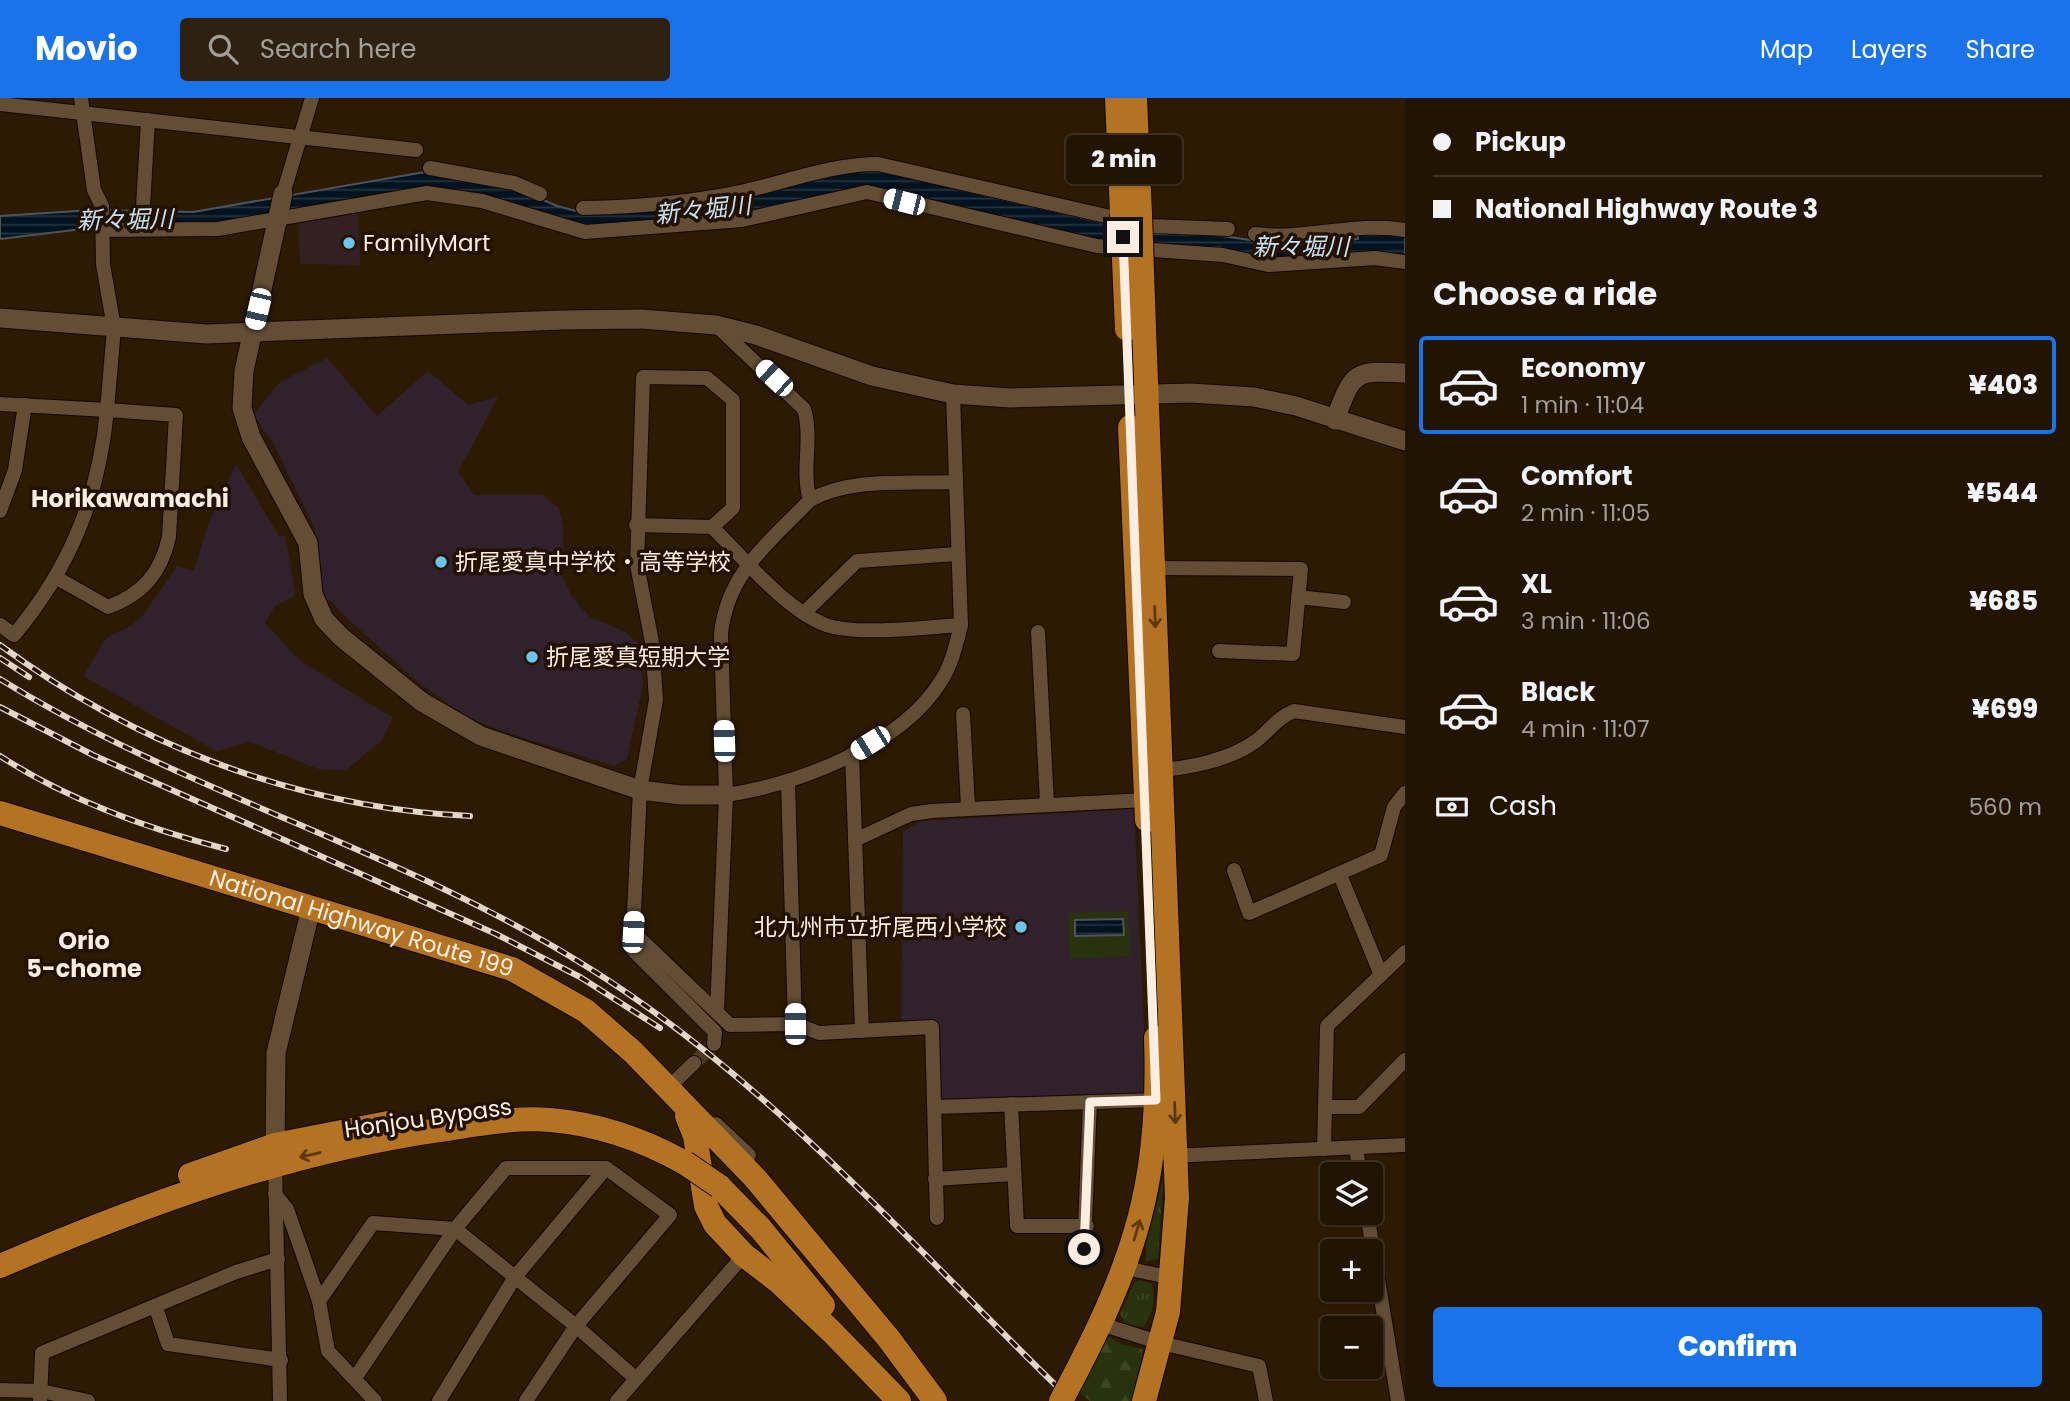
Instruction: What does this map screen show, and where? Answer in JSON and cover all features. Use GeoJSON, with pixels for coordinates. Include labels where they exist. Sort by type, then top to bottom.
{"type":"FeatureCollection","features":[{"type":"Feature","properties":{"kind":"highway"},"geometry":{"type":"LineString","coordinates":[[1117,98],[1131,214]]}},
{"type":"Feature","properties":{"kind":"highway"},"geometry":{"type":"LineString","coordinates":[[1135,98],[1131,214],[1165,1156],[1173,1278],[1161,1343],[1144,1401]]}},
{"type":"Feature","properties":{"kind":"highway"},"geometry":{"type":"LineString","coordinates":[[1066,1391],[1101,1324],[1125,1268],[1148,1192],[1165,1156],[1156,1100],[1146,800],[1152,771],[1153,568],[1137,394]]}},
{"type":"Feature","properties":{"kind":"highway","name":"National Highway Route 199"},"geometry":{"type":"LineString","coordinates":[[0,813],[512,969],[536,980],[586,1011],[609,1030],[755,1178],[927,1395]]}},
{"type":"Feature","properties":{"kind":"highway","name":"National Highway Route 199"},"geometry":{"type":"LineString","coordinates":[[680,1103],[713,1177],[704,1197],[710,1216],[744,1255],[796,1297],[900,1401]]}},
{"type":"Feature","properties":{"kind":"highway","name":"Honjou Bypass"},"geometry":{"type":"LineString","coordinates":[[0,1249],[116,1202],[275,1154],[489,1122],[550,1120],[684,1153],[713,1177],[761,1229],[900,1401]]}},
{"type":"Feature","properties":{"kind":"highway","name":"Honjou Bypass"},"geometry":{"type":"LineString","coordinates":[[0,1266],[275,1154]]}},
{"type":"Feature","properties":{"kind":"highway","name":"Honjou Bypass"},"geometry":{"type":"LineString","coordinates":[[713,1177],[734,1178],[775,1220],[927,1395]]}},
{"type":"Feature","properties":{"kind":"street"},"geometry":{"type":"LineString","coordinates":[[0,625],[14,635],[57,578],[92,496],[103,456],[114,328],[103,264],[102,210],[94,190],[81,98]]}},
{"type":"Feature","properties":{"kind":"street"},"geometry":{"type":"LineString","coordinates":[[312,98],[280,207],[241,389],[246,424],[308,543],[313,594],[332,629],[422,702],[481,736],[640,790],[681,795],[726,795],[789,782],[852,754],[922,706],[941,681],[952,659],[961,625],[953,394]]}},
{"type":"Feature","properties":{"kind":"street"},"geometry":{"type":"LineString","coordinates":[[0,104],[416,150]]}},
{"type":"Feature","properties":{"kind":"street"},"geometry":{"type":"LineString","coordinates":[[143,207],[148,120]]}},
{"type":"Feature","properties":{"kind":"street"},"geometry":{"type":"LineString","coordinates":[[583,208],[646,204],[742,191],[856,164],[878,164],[1150,226],[1228,229]]}},
{"type":"Feature","properties":{"kind":"street"},"geometry":{"type":"LineString","coordinates":[[430,168],[514,183],[540,194]]}},
{"type":"Feature","properties":{"kind":"street"},"geometry":{"type":"LineString","coordinates":[[102,228],[193,231],[280,207],[427,193],[482,201],[585,232],[743,220],[867,192],[1097,246],[1223,255],[1268,265],[1375,258],[1405,262]]}},
{"type":"Feature","properties":{"kind":"street"},"geometry":{"type":"LineString","coordinates":[[1255,233],[1278,237],[1378,226],[1405,230]]}},
{"type":"Feature","properties":{"kind":"street"},"geometry":{"type":"LineString","coordinates":[[0,318],[170,333],[615,319],[716,325],[756,335],[873,376],[953,394],[1010,398],[1137,394],[1254,397],[1296,406],[1405,441]]}},
{"type":"Feature","properties":{"kind":"street"},"geometry":{"type":"LineString","coordinates":[[716,325],[804,409],[808,423],[805,484],[810,500]]}},
{"type":"Feature","properties":{"kind":"street"},"geometry":{"type":"LineString","coordinates":[[1335,420],[1354,377],[1366,372],[1405,373]]}},
{"type":"Feature","properties":{"kind":"street"},"geometry":{"type":"LineString","coordinates":[[636,526],[712,527],[733,508],[733,400],[707,378],[643,377],[636,526],[637,565],[652,642],[656,700],[640,790],[633,950],[715,1032],[717,1038],[714,1044]]}},
{"type":"Feature","properties":{"kind":"street"},"geometry":{"type":"LineString","coordinates":[[0,404],[176,415],[165,553],[158,569],[130,599],[108,607],[57,578]]}},
{"type":"Feature","properties":{"kind":"street"},"geometry":{"type":"LineString","coordinates":[[0,511],[15,470],[25,405]]}},
{"type":"Feature","properties":{"kind":"street"},"geometry":{"type":"LineString","coordinates":[[717,1012],[726,795],[722,622],[734,583],[810,500],[825,491],[851,485],[954,482]]}},
{"type":"Feature","properties":{"kind":"street"},"geometry":{"type":"LineString","coordinates":[[712,527],[804,612],[826,625],[850,629],[961,625]]}},
{"type":"Feature","properties":{"kind":"street"},"geometry":{"type":"LineString","coordinates":[[804,612],[857,561],[957,554]]}},
{"type":"Feature","properties":{"kind":"street"},"geometry":{"type":"LineString","coordinates":[[1153,568],[1301,569],[1293,653],[1219,651]]}},
{"type":"Feature","properties":{"kind":"street"},"geometry":{"type":"LineString","coordinates":[[1298,597],[1344,602]]}},
{"type":"Feature","properties":{"kind":"street"},"geometry":{"type":"LineString","coordinates":[[1038,632],[1047,803]]}},
{"type":"Feature","properties":{"kind":"street"},"geometry":{"type":"LineString","coordinates":[[1152,771],[1233,753],[1255,741],[1280,716],[1294,711],[1405,727]]}},
{"type":"Feature","properties":{"kind":"street"},"geometry":{"type":"LineString","coordinates":[[963,714],[968,807]]}},
{"type":"Feature","properties":{"kind":"street"},"geometry":{"type":"LineString","coordinates":[[852,754],[862,1031]]}},
{"type":"Feature","properties":{"kind":"street"},"geometry":{"type":"LineString","coordinates":[[789,782],[795,1024]]}},
{"type":"Feature","properties":{"kind":"street"},"geometry":{"type":"LineString","coordinates":[[1234,870],[1249,913],[1340,875],[1381,855],[1394,807],[1405,793]]}},
{"type":"Feature","properties":{"kind":"street"},"geometry":{"type":"LineString","coordinates":[[855,840],[911,814],[968,807],[1146,800]]}},
{"type":"Feature","properties":{"kind":"street"},"geometry":{"type":"LineString","coordinates":[[1340,875],[1381,975]]}},
{"type":"Feature","properties":{"kind":"street"},"geometry":{"type":"LineString","coordinates":[[280,1401],[275,1194],[276,1054],[311,908]]}},
{"type":"Feature","properties":{"kind":"street"},"geometry":{"type":"LineString","coordinates":[[633,932],[730,1025],[747,1027],[795,1024],[818,1032],[932,1027],[937,1218]]}},
{"type":"Feature","properties":{"kind":"street"},"geometry":{"type":"LineString","coordinates":[[1324,1149],[1328,1026],[1405,951]]}},
{"type":"Feature","properties":{"kind":"street"},"geometry":{"type":"LineString","coordinates":[[1327,1107],[1359,1107],[1405,1060]]}},
{"type":"Feature","properties":{"kind":"street"},"geometry":{"type":"LineString","coordinates":[[680,1103],[694,1063]]}},
{"type":"Feature","properties":{"kind":"street"},"geometry":{"type":"LineString","coordinates":[[935,1107],[1156,1100]]}},
{"type":"Feature","properties":{"kind":"street"},"geometry":{"type":"LineString","coordinates":[[1084,1249],[1090,1102]]}},
{"type":"Feature","properties":{"kind":"street"},"geometry":{"type":"LineString","coordinates":[[1011,1104],[1017,1226],[1087,1226]]}},
{"type":"Feature","properties":{"kind":"street"},"geometry":{"type":"LineString","coordinates":[[1165,1156],[1405,1145]]}},
{"type":"Feature","properties":{"kind":"street"},"geometry":{"type":"LineString","coordinates":[[1356,1148],[1358,1162]]}},
{"type":"Feature","properties":{"kind":"street"},"geometry":{"type":"LineString","coordinates":[[355,1378],[455,1229],[506,1168],[606,1168],[670,1215],[576,1326],[526,1401]]}},
{"type":"Feature","properties":{"kind":"street"},"geometry":{"type":"LineString","coordinates":[[439,1401],[515,1277],[606,1168]]}},
{"type":"Feature","properties":{"kind":"street"},"geometry":{"type":"LineString","coordinates":[[935,1179],[1013,1174]]}},
{"type":"Feature","properties":{"kind":"street"},"geometry":{"type":"LineString","coordinates":[[275,1194],[287,1209],[319,1301],[328,1351],[375,1401]]}},
{"type":"Feature","properties":{"kind":"street"},"geometry":{"type":"LineString","coordinates":[[319,1301],[373,1223],[455,1229],[635,1377]]}},
{"type":"Feature","properties":{"kind":"street"},"geometry":{"type":"LineString","coordinates":[[1369,1225],[1398,1401]]}},
{"type":"Feature","properties":{"kind":"street"},"geometry":{"type":"LineString","coordinates":[[617,1401],[635,1377],[744,1255]]}},
{"type":"Feature","properties":{"kind":"street"},"geometry":{"type":"LineString","coordinates":[[40,1396],[42,1353],[156,1308],[236,1272],[278,1259]]}},
{"type":"Feature","properties":{"kind":"street"},"geometry":{"type":"LineString","coordinates":[[1125,1268],[1173,1278]]}},
{"type":"Feature","properties":{"kind":"street"},"geometry":{"type":"LineString","coordinates":[[156,1308],[168,1344],[281,1360]]}},
{"type":"Feature","properties":{"kind":"street"},"geometry":{"type":"LineString","coordinates":[[1101,1324],[1161,1343],[1259,1366],[1265,1401]]}},
{"type":"Feature","properties":{"kind":"street"},"geometry":{"type":"LineString","coordinates":[[0,1390],[88,1401]]}},
{"type":"Feature","properties":{"kind":"shaded area"},"geometry":{"type":"Polygon","coordinates":[[[358,207],[360,265],[300,264],[298,218],[358,207]]]}},
{"type":"Feature","properties":{"kind":"shaded area","name":"折尾愛真中学校・高等学校"},"geometry":{"type":"Polygon","coordinates":[[[327,358],[377,416],[428,371],[468,405],[498,397],[458,472],[475,495],[542,495],[559,508],[564,529],[562,575],[572,597],[590,617],[624,631],[637,642],[643,685],[627,759],[615,766],[504,732],[465,716],[418,682],[332,602],[321,596],[315,529],[272,441],[253,415],[280,382],[327,358]]]}},
{"type":"Feature","properties":{"kind":"shaded area"},"geometry":{"type":"Polygon","coordinates":[[[236,464],[279,536],[285,535],[295,595],[275,606],[265,623],[299,660],[393,718],[381,741],[346,770],[318,769],[251,742],[216,751],[83,676],[106,638],[132,625],[143,615],[177,566],[194,571],[208,524],[236,464]]]}},
{"type":"Feature","properties":{"kind":"shaded area","name":"北九州市立折尾西小学校"},"geometry":{"type":"Polygon","coordinates":[[[1134,809],[1147,1092],[939,1100],[934,1023],[901,1024],[903,831],[922,821],[1134,809]]]}},
{"type":"Feature","properties":{"kind":"green space"},"geometry":{"type":"Polygon","coordinates":[[[1128,911],[1130,956],[1070,959],[1068,913],[1128,911]]]}},
{"type":"Feature","properties":{"kind":"green space"},"geometry":{"type":"Polygon","coordinates":[[[1164,1175],[1158,1259],[1146,1261],[1146,1246],[1164,1175]]]}},
{"type":"Feature","properties":{"kind":"green space"},"geometry":{"type":"Polygon","coordinates":[[[1139,1280],[1151,1283],[1154,1294],[1151,1312],[1143,1327],[1125,1324],[1120,1314],[1134,1283],[1139,1280]]]}},
{"type":"Feature","properties":{"kind":"green space"},"geometry":{"type":"Polygon","coordinates":[[[1110,1337],[1121,1344],[1143,1349],[1134,1401],[1090,1401],[1077,1390],[1105,1341],[1110,1337]]]}},
{"type":"Feature","properties":{"kind":"water","name":"新々堀川"},"geometry":{"type":"Polygon","coordinates":[[[868,168],[1151,234],[1214,235],[1279,244],[1358,239],[1358,235],[1405,235],[1405,256],[1268,259],[1218,247],[1200,249],[1101,241],[868,188],[751,214],[594,228],[445,189],[216,226],[115,225],[0,239],[0,216],[92,210],[193,212],[425,172],[521,190],[557,206],[580,212],[868,168]]]}},
{"type":"Feature","properties":{"kind":"water"},"geometry":{"type":"Polygon","coordinates":[[[1123,919],[1124,935],[1075,936],[1075,920],[1123,919]]]}},
{"type":"Feature","properties":{"kind":"tunnel"},"geometry":{"type":"LineString","coordinates":[[694,1063],[714,1044]]}},
{"type":"Feature","properties":{"kind":"railway"},"geometry":{"type":"LineString","coordinates":[[0,645],[107,713],[222,765],[282,785],[344,800],[406,810],[470,816]]}},
{"type":"Feature","properties":{"kind":"railway"},"geometry":{"type":"LineString","coordinates":[[0,658],[29,677]]}},
{"type":"Feature","properties":{"kind":"railway"},"geometry":{"type":"LineString","coordinates":[[0,679],[71,720],[144,756],[445,890],[518,927],[589,968],[720,1063],[782,1116],[900,1229],[1072,1401]]}},
{"type":"Feature","properties":{"kind":"railway"},"geometry":{"type":"LineString","coordinates":[[0,707],[93,755],[496,934],[580,977],[660,1028]]}},
{"type":"Feature","properties":{"kind":"railway"},"geometry":{"type":"LineString","coordinates":[[0,756],[53,786],[109,812],[226,849]]}},
{"type":"Feature","properties":{"kind":"place","name":"FamilyMart"},"geometry":{"type":"Point","coordinates":[349,243]}},
{"type":"Feature","properties":{"kind":"place","name":"折尾愛真中学校・高等学校"},"geometry":{"type":"Point","coordinates":[441,562]}},
{"type":"Feature","properties":{"kind":"place","name":"折尾愛真短期大学"},"geometry":{"type":"Point","coordinates":[532,657]}},
{"type":"Feature","properties":{"kind":"place","name":"北九州市立折尾西小学校"},"geometry":{"type":"Point","coordinates":[1021,927]}},
{"type":"Feature","properties":{"kind":"district","name":"Horikawamachi"},"geometry":{"type":"Point","coordinates":[130,499]}},
{"type":"Feature","properties":{"kind":"district","name":"Orio 5-chome"},"geometry":{"type":"Point","coordinates":[84,955]}},
{"type":"Feature","properties":{"kind":"route"},"geometry":{"type":"LineString","coordinates":[[1084,1249],[1090,1102],[1156,1100],[1123,237]]}}]}
